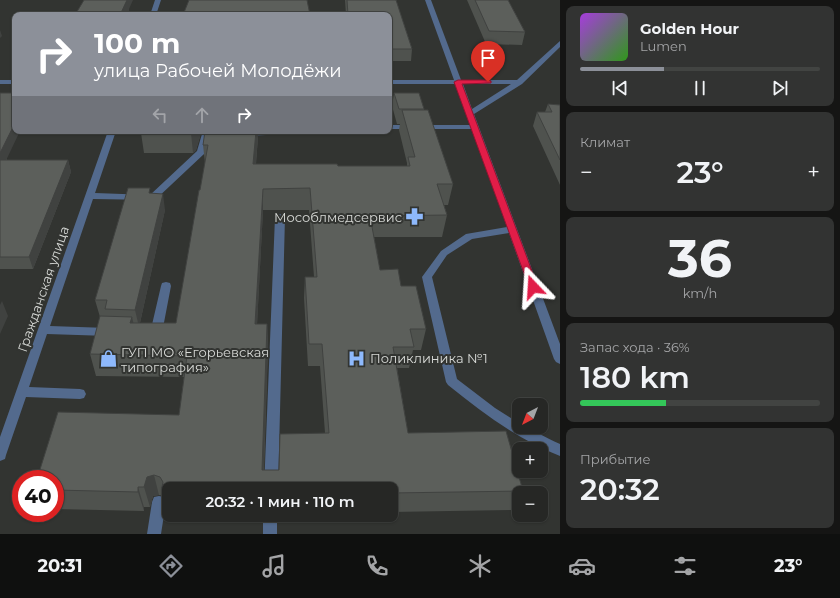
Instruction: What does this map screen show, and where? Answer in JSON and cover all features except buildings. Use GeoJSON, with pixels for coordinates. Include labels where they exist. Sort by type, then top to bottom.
{"type":"FeatureCollection","features":[{"type":"Feature","properties":{"kind":"street"},"geometry":{"type":"LineString","coordinates":[[154,12],[158,0]]}},
{"type":"Feature","properties":{"kind":"street"},"geometry":{"type":"LineString","coordinates":[[428,0],[560,359]]}},
{"type":"Feature","properties":{"kind":"street"},"geometry":{"type":"LineString","coordinates":[[469,114],[519,82],[560,43]]}},
{"type":"Feature","properties":{"kind":"street"},"geometry":{"type":"LineString","coordinates":[[0,82],[12,82]]}},
{"type":"Feature","properties":{"kind":"street"},"geometry":{"type":"LineString","coordinates":[[392,82],[519,82]]}},
{"type":"Feature","properties":{"kind":"street"},"geometry":{"type":"LineString","coordinates":[[392,127],[474,127]]}},
{"type":"Feature","properties":{"kind":"street","name":"Гражданская улица"},"geometry":{"type":"LineString","coordinates":[[0,456],[111,134]]}},
{"type":"Feature","properties":{"kind":"street"},"geometry":{"type":"LineString","coordinates":[[236,135],[256,134]]}},
{"type":"Feature","properties":{"kind":"street"},"geometry":{"type":"LineString","coordinates":[[89,196],[152,198],[201,152],[204,136],[220,136]]}},
{"type":"Feature","properties":{"kind":"street"},"geometry":{"type":"LineString","coordinates":[[271,482],[280,217]]}},
{"type":"Feature","properties":{"kind":"street"},"geometry":{"type":"LineString","coordinates":[[512,229],[469,236],[444,253],[427,277],[452,382],[490,412],[542,443],[560,450]]}},
{"type":"Feature","properties":{"kind":"street"},"geometry":{"type":"LineString","coordinates":[[142,332],[156,333],[166,286]]}},
{"type":"Feature","properties":{"kind":"street"},"geometry":{"type":"LineString","coordinates":[[43,330],[121,332]]}},
{"type":"Feature","properties":{"kind":"street"},"geometry":{"type":"LineString","coordinates":[[22,392],[80,394]]}},
{"type":"Feature","properties":{"kind":"street"},"geometry":{"type":"LineString","coordinates":[[154,534],[159,502]]}},
{"type":"Feature","properties":{"kind":"street"},"geometry":{"type":"LineString","coordinates":[[270,522],[270,534]]}},
{"type":"Feature","properties":{"kind":"place","name":"Мособлмедсервис"},"geometry":{"type":"Point","coordinates":[415,217]}},
{"type":"Feature","properties":{"kind":"place","name":"Поликлиника №1"},"geometry":{"type":"Point","coordinates":[357,358]}},
{"type":"Feature","properties":{"kind":"place","name":"ГУП МО «Егорьевская типография»"},"geometry":{"type":"Point","coordinates":[108,359]}},
{"type":"Feature","properties":{"kind":"route"},"geometry":{"type":"LineString","coordinates":[[488,82],[458,82],[533,287]]}}]}
